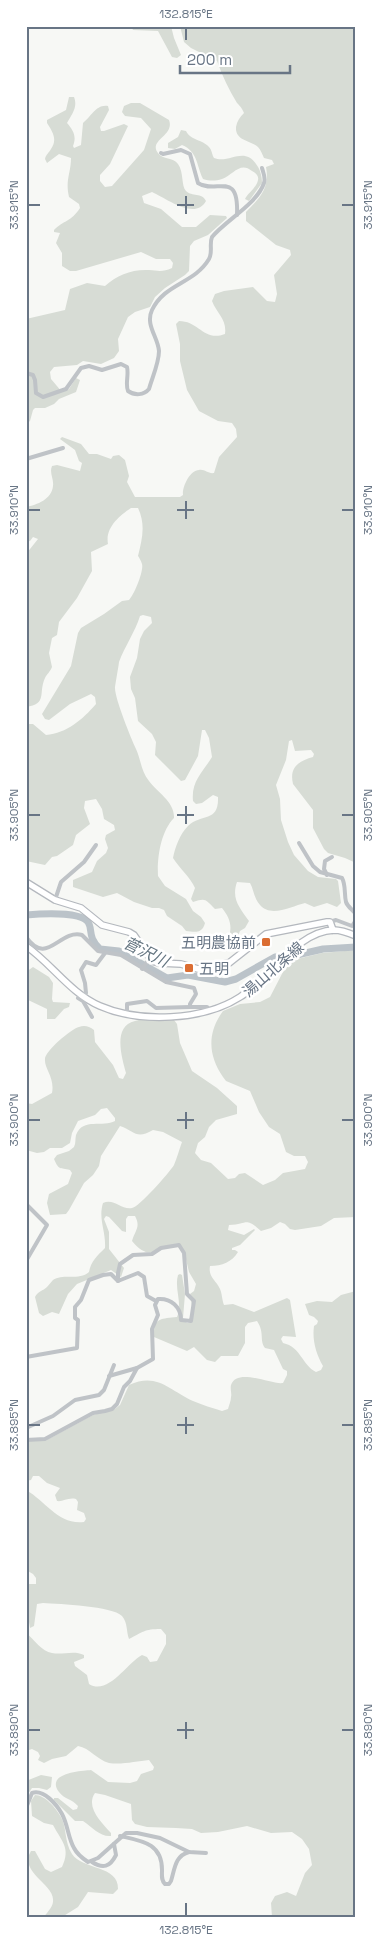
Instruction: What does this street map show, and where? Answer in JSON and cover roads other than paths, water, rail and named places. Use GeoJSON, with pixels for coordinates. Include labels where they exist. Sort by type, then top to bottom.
{"type":"FeatureCollection","features":[{"type":"Feature","properties":{"kind":"main road"},"geometry":{"type":"LineString","coordinates":[[26,882],[55,900],[81,908],[102,925],[134,935],[148,960]]}},
{"type":"Feature","properties":{"kind":"main road"},"geometry":{"type":"LineString","coordinates":[[330,922],[334,930]]}},
{"type":"Feature","properties":{"kind":"main road","name":"湯山北条線"},"geometry":{"type":"LineString","coordinates":[[148,960],[160,963],[181,964],[198,969],[224,965],[234,961],[266,934],[330,922]]}},
{"type":"Feature","properties":{"kind":"main road","name":"湯山北条線"},"geometry":{"type":"LineString","coordinates":[[26,946],[82,995],[100,1006],[127,1014],[170,1016],[194,1014],[230,1003],[250,990],[310,936],[334,930],[356,936]]}},
{"type":"Feature","properties":{"kind":"street"},"geometry":{"type":"LineString","coordinates":[[161,153],[181,150],[190,154],[198,183],[207,186],[224,186],[233,191],[237,201],[237,215]]}},
{"type":"Feature","properties":{"kind":"street"},"geometry":{"type":"LineString","coordinates":[[26,373],[33,375],[36,393],[43,397],[66,389],[81,368],[89,366],[102,370],[121,364],[127,367],[128,370],[128,391],[134,394],[146,392],[149,389],[159,350],[150,324],[152,309],[167,290],[199,272],[210,257],[212,237],[252,200],[264,185],[262,168]]}},
{"type":"Feature","properties":{"kind":"street"},"geometry":{"type":"LineString","coordinates":[[26,458],[63,448]]}},
{"type":"Feature","properties":{"kind":"street"},"geometry":{"type":"LineString","coordinates":[[299,843],[313,866],[320,872],[339,876],[344,880],[346,903],[355,912],[356,916]]}},
{"type":"Feature","properties":{"kind":"street"},"geometry":{"type":"LineString","coordinates":[[55,900],[60,882],[84,862],[96,845]]}},
{"type":"Feature","properties":{"kind":"street"},"geometry":{"type":"LineString","coordinates":[[327,875],[324,865],[325,861],[332,857]]}},
{"type":"Feature","properties":{"kind":"street"},"geometry":{"type":"LineString","coordinates":[[330,922],[336,920],[352,926],[356,920]]}},
{"type":"Feature","properties":{"kind":"street"},"geometry":{"type":"LineString","coordinates":[[26,937],[35,947],[43,949],[71,935],[79,934],[85,937],[98,951],[121,955],[166,982],[194,988],[196,994],[190,1007]]}},
{"type":"Feature","properties":{"kind":"street"},"geometry":{"type":"LineString","coordinates":[[92,1017],[83,1001],[78,998],[86,993],[86,987],[80,973],[82,966],[86,962],[96,965],[105,953]]}},
{"type":"Feature","properties":{"kind":"street"},"geometry":{"type":"LineString","coordinates":[[142,968],[148,960]]}},
{"type":"Feature","properties":{"kind":"street"},"geometry":{"type":"LineString","coordinates":[[127,1014],[127,1004],[144,1002],[149,1002],[156,1008],[207,1007],[210,1010]]}},
{"type":"Feature","properties":{"kind":"street"},"geometry":{"type":"LineString","coordinates":[[26,1204],[46,1225],[26,1261]]}},
{"type":"Feature","properties":{"kind":"street"},"geometry":{"type":"LineString","coordinates":[[179,1245],[184,1253],[187,1294],[194,1302],[191,1321],[181,1320],[179,1310],[173,1303],[162,1299],[156,1301],[147,1296],[145,1280],[141,1274],[131,1275],[118,1281],[120,1264],[133,1255],[152,1254],[161,1248],[179,1245]]}},
{"type":"Feature","properties":{"kind":"street"},"geometry":{"type":"LineString","coordinates":[[26,1357],[77,1348],[78,1320],[75,1318],[74,1311],[81,1300],[89,1280],[108,1273],[114,1275],[118,1281]]}},
{"type":"Feature","properties":{"kind":"street"},"geometry":{"type":"LineString","coordinates":[[109,1376],[137,1368],[154,1359],[152,1329],[158,1315],[155,1305],[156,1301]]}},
{"type":"Feature","properties":{"kind":"street"},"geometry":{"type":"LineString","coordinates":[[26,1428],[53,1416],[75,1400],[99,1395],[104,1390],[114,1366]]}},
{"type":"Feature","properties":{"kind":"street"},"geometry":{"type":"LineString","coordinates":[[26,1440],[45,1439],[93,1413],[112,1408],[117,1404],[124,1387],[130,1381],[137,1368]]}},
{"type":"Feature","properties":{"kind":"street"},"geometry":{"type":"LineString","coordinates":[[26,1808],[32,1793],[40,1792],[48,1797],[62,1814],[74,1849],[80,1857],[88,1862],[106,1867],[111,1864],[116,1855],[114,1844]]}},
{"type":"Feature","properties":{"kind":"street"},"geometry":{"type":"LineString","coordinates":[[92,1862],[114,1844],[120,1836],[126,1833],[137,1833],[160,1838],[188,1852]]}},
{"type":"Feature","properties":{"kind":"street"},"geometry":{"type":"LineString","coordinates":[[120,1836],[145,1842],[154,1848],[162,1863],[162,1879],[165,1884],[169,1884],[171,1881],[181,1854],[188,1852],[206,1853]]}},
{"type":"Feature","properties":{"kind":"waterway","name":"菅沢川"},"geometry":{"type":"LineString","coordinates":[[26,915],[58,914],[84,918],[88,922],[93,941],[100,949],[119,951],[167,978],[188,975],[225,982],[236,979],[275,957],[297,955],[323,949],[356,947]]}},
{"type":"Feature","properties":{"kind":"place","name":"五明農協前"},"geometry":{"type":"Point","coordinates":[266,942]}},
{"type":"Feature","properties":{"kind":"place","name":"五明"},"geometry":{"type":"Point","coordinates":[189,968]}}]}
